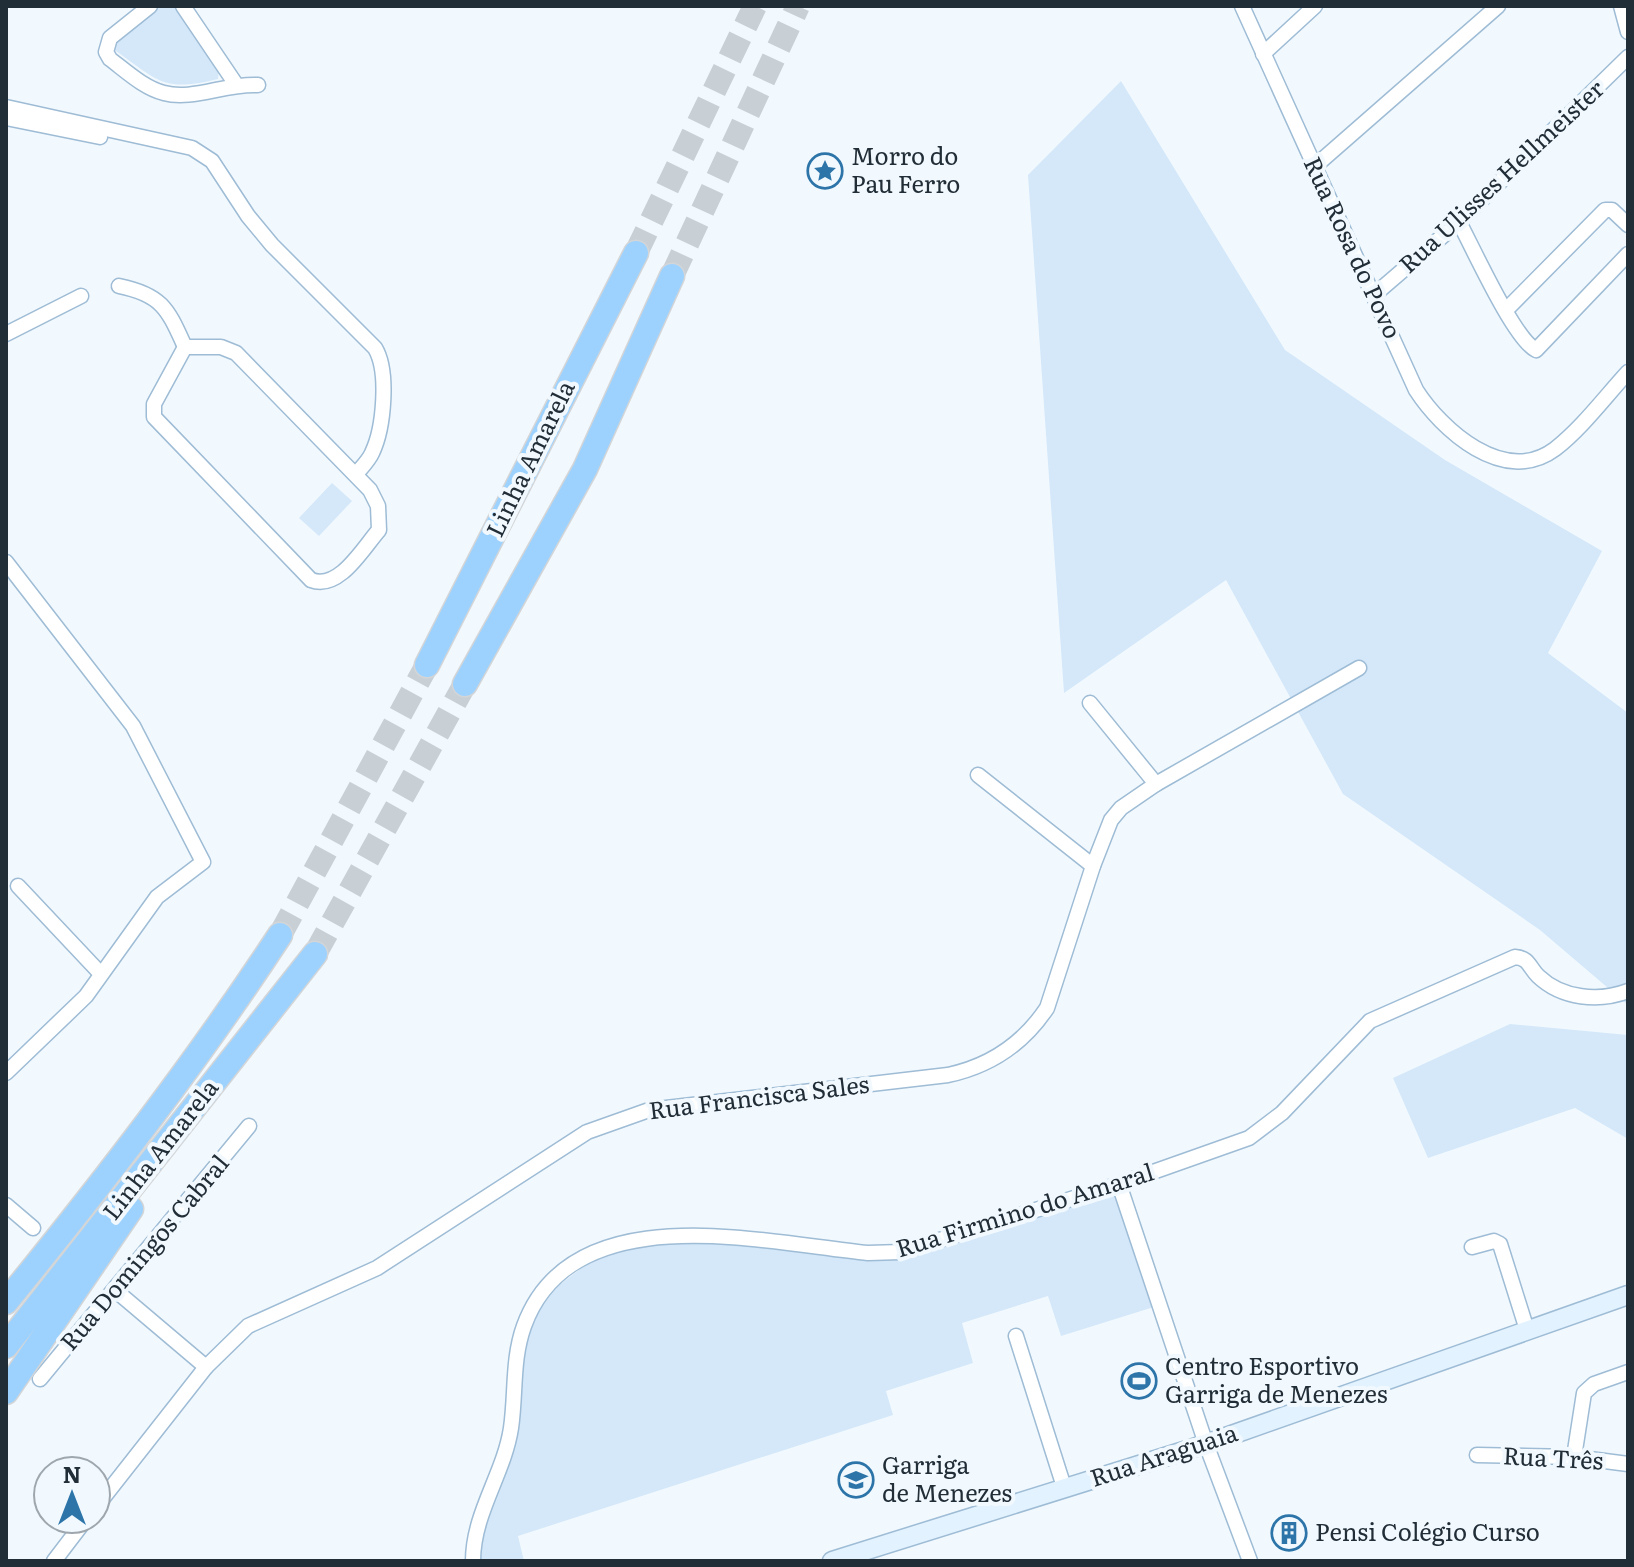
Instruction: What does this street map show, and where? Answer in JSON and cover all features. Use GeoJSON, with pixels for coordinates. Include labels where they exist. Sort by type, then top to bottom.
{"type":"FeatureCollection","features":[{"type":"Feature","properties":{"kind":"highway","name":"Linha Amarela"},"geometry":{"type":"LineString","coordinates":[[427,665],[636,253]]}},
{"type":"Feature","properties":{"kind":"highway","name":"Linha Amarela"},"geometry":{"type":"LineString","coordinates":[[465,684],[585,469],[672,276]]}},
{"type":"Feature","properties":{"kind":"highway","name":"Linha Amarela"},"geometry":{"type":"LineString","coordinates":[[6,1302],[123,1158],[227,1016],[280,935]]}},
{"type":"Feature","properties":{"kind":"highway","name":"Linha Amarela"},"geometry":{"type":"LineString","coordinates":[[6,1346],[315,954]]}},
{"type":"Feature","properties":{"kind":"highway"},"geometry":{"type":"LineString","coordinates":[[6,1392],[117,1232],[177,1129]]}},
{"type":"Feature","properties":{"kind":"street"},"geometry":{"type":"LineString","coordinates":[[150,6],[110,38],[106,52],[110,59],[163,93],[189,95],[235,83],[258,85]]}},
{"type":"Feature","properties":{"kind":"street"},"geometry":{"type":"LineString","coordinates":[[183,6],[235,83]]}},
{"type":"Feature","properties":{"kind":"street","name":"Rua Rosa do Povo"},"geometry":{"type":"LineString","coordinates":[[1242,6],[1416,390],[1432,414],[1450,432],[1499,458],[1538,456],[1555,449],[1628,372]]}},
{"type":"Feature","properties":{"kind":"street"},"geometry":{"type":"LineString","coordinates":[[1263,54],[1315,6]]}},
{"type":"Feature","properties":{"kind":"street"},"geometry":{"type":"LineString","coordinates":[[1314,167],[1498,6]]}},
{"type":"Feature","properties":{"kind":"street"},"geometry":{"type":"LineString","coordinates":[[1621,6],[1628,32]]}},
{"type":"Feature","properties":{"kind":"street","name":"Rua Ulisses Hellmeister"},"geometry":{"type":"LineString","coordinates":[[1374,295],[1459,222],[1628,57]]}},
{"type":"Feature","properties":{"kind":"street"},"geometry":{"type":"LineString","coordinates":[[6,107],[38,119],[203,156],[212,161],[248,216],[272,245],[375,348],[384,361],[376,441],[372,454],[357,473]]}},
{"type":"Feature","properties":{"kind":"street"},"geometry":{"type":"LineString","coordinates":[[6,118],[38,119]]}},
{"type":"Feature","properties":{"kind":"street"},"geometry":{"type":"LineString","coordinates":[[1506,310],[1605,210],[1612,210],[1628,225]]}},
{"type":"Feature","properties":{"kind":"street"},"geometry":{"type":"LineString","coordinates":[[1459,222],[1506,310],[1530,346],[1541,348],[1628,254]]}},
{"type":"Feature","properties":{"kind":"street"},"geometry":{"type":"LineString","coordinates":[[119,286],[134,289],[166,306],[185,347]]}},
{"type":"Feature","properties":{"kind":"street"},"geometry":{"type":"LineString","coordinates":[[6,334],[81,296]]}},
{"type":"Feature","properties":{"kind":"street"},"geometry":{"type":"LineString","coordinates":[[185,347],[221,347],[236,353],[357,473],[378,506],[379,530],[335,579],[319,583],[311,580],[154,417],[154,404],[185,347]]}},
{"type":"Feature","properties":{"kind":"street"},"geometry":{"type":"LineString","coordinates":[[6,562],[133,726],[203,862],[157,897],[86,996],[6,1073]]}},
{"type":"Feature","properties":{"kind":"street","name":"Rua Francisca Sales"},"geometry":{"type":"LineString","coordinates":[[112,1487],[206,1367],[248,1326],[377,1268],[587,1132],[621,1117],[649,1110],[948,1075],[975,1069],[994,1060],[1033,1028],[1047,1008],[1111,820],[1134,797],[1359,668]]}},
{"type":"Feature","properties":{"kind":"street"},"geometry":{"type":"LineString","coordinates":[[1090,703],[1156,784]]}},
{"type":"Feature","properties":{"kind":"street"},"geometry":{"type":"LineString","coordinates":[[978,775],[1093,866]]}},
{"type":"Feature","properties":{"kind":"street"},"geometry":{"type":"LineString","coordinates":[[18,886],[100,973]]}},
{"type":"Feature","properties":{"kind":"street","name":"Rua Firmino do Amaral"},"geometry":{"type":"LineString","coordinates":[[473,1561],[482,1511],[511,1430],[517,1355],[524,1325],[542,1293],[572,1266],[618,1243],[667,1235],[868,1253],[901,1252],[1119,1184],[1249,1138],[1282,1113],[1370,1021],[1515,957],[1528,961],[1541,978],[1583,997],[1608,998],[1628,991]]}},
{"type":"Feature","properties":{"kind":"street","name":"Rua Domingos Cabral"},"geometry":{"type":"LineString","coordinates":[[40,1379],[249,1126]]}},
{"type":"Feature","properties":{"kind":"street"},"geometry":{"type":"LineString","coordinates":[[1119,1184],[1206,1444],[1250,1561]]}},
{"type":"Feature","properties":{"kind":"street"},"geometry":{"type":"LineString","coordinates":[[6,1205],[33,1228]]}},
{"type":"Feature","properties":{"kind":"street"},"geometry":{"type":"LineString","coordinates":[[1472,1247],[1494,1241],[1500,1244],[1527,1330]]}},
{"type":"Feature","properties":{"kind":"street"},"geometry":{"type":"LineString","coordinates":[[115,1290],[206,1367]]}},
{"type":"Feature","properties":{"kind":"street","name":"Rua Araguaia"},"geometry":{"type":"LineString","coordinates":[[832,1561],[1206,1444],[1628,1295]]}},
{"type":"Feature","properties":{"kind":"street"},"geometry":{"type":"LineString","coordinates":[[1016,1336],[1064,1487]]}},
{"type":"Feature","properties":{"kind":"street"},"geometry":{"type":"LineString","coordinates":[[1574,1457],[1584,1393],[1594,1384],[1628,1372]]}},
{"type":"Feature","properties":{"kind":"street","name":"Rua Três"},"geometry":{"type":"LineString","coordinates":[[1477,1455],[1574,1457],[1628,1464]]}},
{"type":"Feature","properties":{"kind":"street"},"geometry":{"type":"LineString","coordinates":[[54,1561],[74,1535]]}},
{"type":"Feature","properties":{"kind":"shaded area"},"geometry":{"type":"Polygon","coordinates":[[[156,6],[176,6],[219,69],[218,79],[184,85],[161,81],[113,49],[114,38],[156,6]]]}},
{"type":"Feature","properties":{"kind":"shaded area"},"geometry":{"type":"Polygon","coordinates":[[[1121,81],[1285,350],[1445,460],[1602,551],[1548,653],[1628,713],[1628,1005],[1540,930],[1343,794],[1226,580],[1064,693],[1028,175],[1121,81]]]}},
{"type":"Feature","properties":{"kind":"shaded area"},"geometry":{"type":"Polygon","coordinates":[[[332,483],[352,501],[319,536],[299,518],[332,483]]]}},
{"type":"Feature","properties":{"kind":"shaded area"},"geometry":{"type":"Polygon","coordinates":[[[1510,1024],[1628,1035],[1628,1139],[1575,1108],[1428,1158],[1393,1078],[1510,1024]]]}},
{"type":"Feature","properties":{"kind":"shaded area"},"geometry":{"type":"Polygon","coordinates":[[[1116,1185],[1157,1306],[1061,1336],[1048,1296],[962,1323],[973,1363],[886,1391],[893,1415],[518,1536],[524,1561],[474,1561],[511,1438],[519,1348],[541,1299],[588,1263],[624,1246],[702,1240],[877,1259],[1116,1185]]]}},
{"type":"Feature","properties":{"kind":"tunnel"},"geometry":{"type":"LineString","coordinates":[[636,253],[755,6]]}},
{"type":"Feature","properties":{"kind":"tunnel"},"geometry":{"type":"LineString","coordinates":[[672,276],[798,6]]}},
{"type":"Feature","properties":{"kind":"tunnel"},"geometry":{"type":"LineString","coordinates":[[280,935],[427,665]]}},
{"type":"Feature","properties":{"kind":"tunnel"},"geometry":{"type":"LineString","coordinates":[[315,954],[465,684]]}},
{"type":"Feature","properties":{"kind":"place","name":"Morro do Pau Ferro"},"geometry":{"type":"Point","coordinates":[825,171]}},
{"type":"Feature","properties":{"kind":"place","name":"Centro Esportivo Garriga de Menezes"},"geometry":{"type":"Point","coordinates":[1139,1381]}},
{"type":"Feature","properties":{"kind":"place","name":"Garriga de Menezes"},"geometry":{"type":"Point","coordinates":[856,1480]}},
{"type":"Feature","properties":{"kind":"place","name":"Pensi Colégio Curso"},"geometry":{"type":"Point","coordinates":[1289,1533]}}]}
